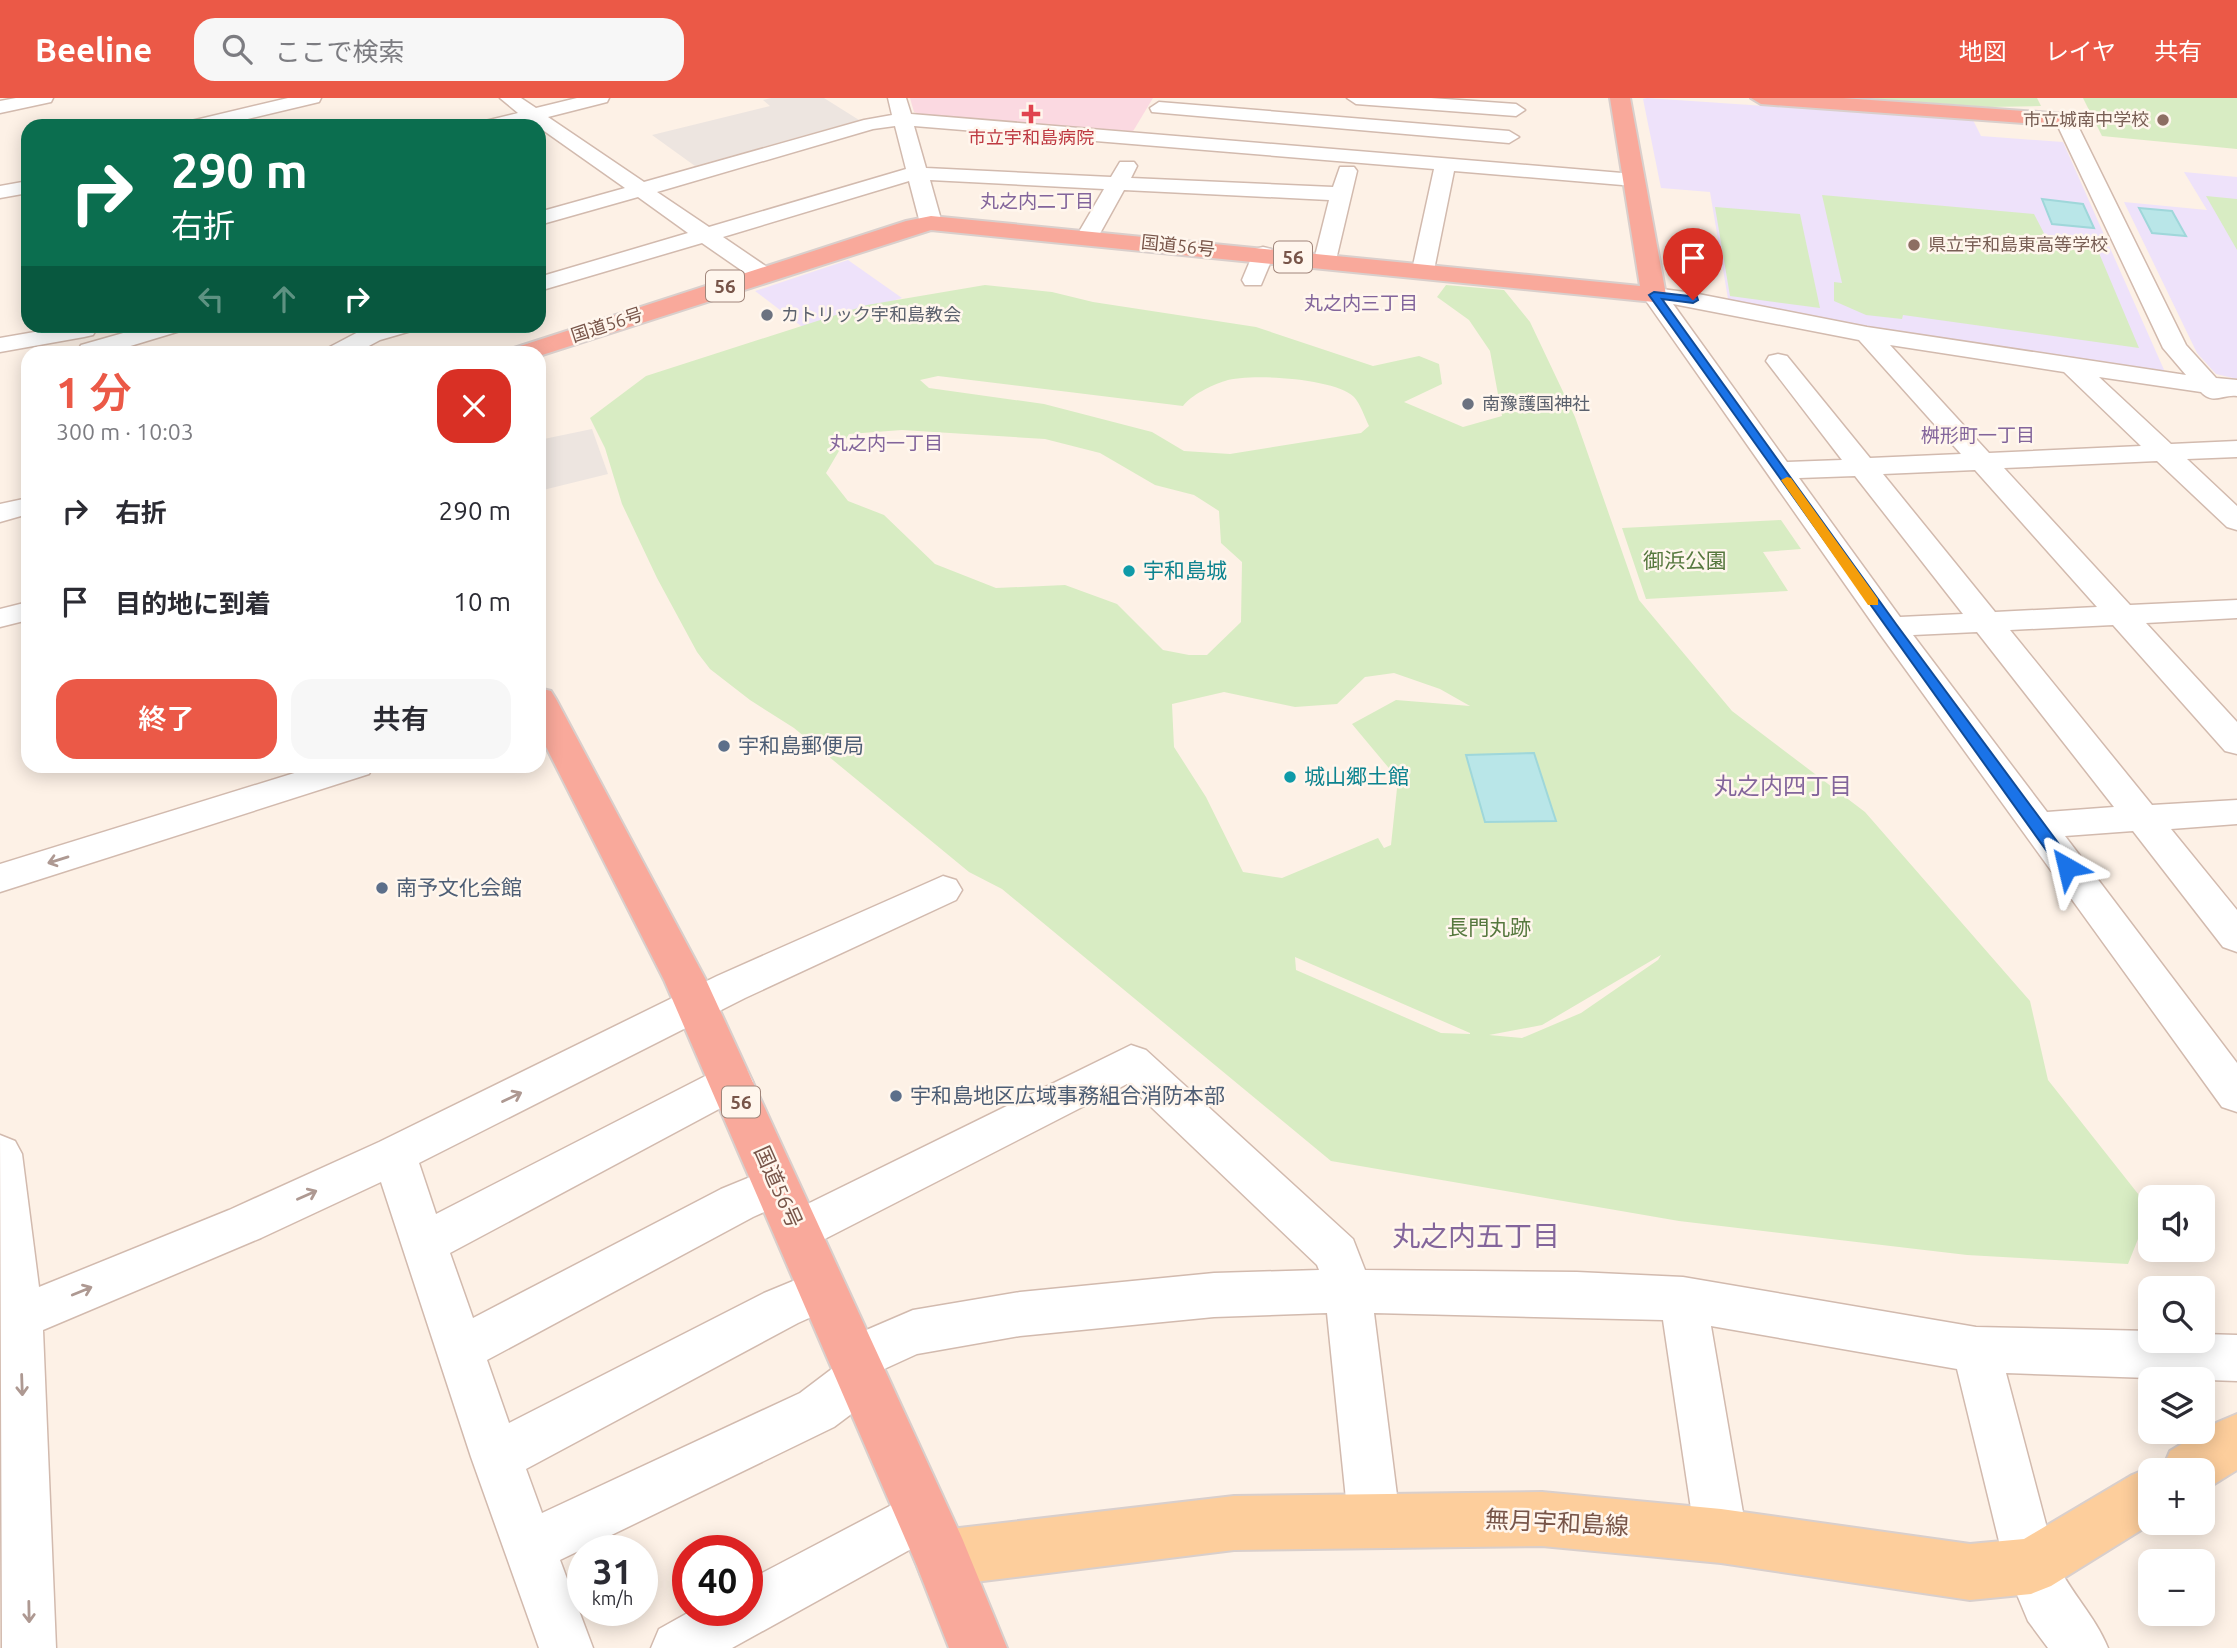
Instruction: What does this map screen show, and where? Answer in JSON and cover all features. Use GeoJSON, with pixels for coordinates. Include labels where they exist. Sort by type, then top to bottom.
{"type":"FeatureCollection","features":[{"type":"Feature","properties":{"kind":"highway"},"geometry":{"type":"LineString","coordinates":[[1619,98],[1654,295]]}},
{"type":"Feature","properties":{"kind":"highway"},"geometry":{"type":"LineString","coordinates":[[1761,98],[2065,120]]}},
{"type":"Feature","properties":{"kind":"highway"},"geometry":{"type":"LineString","coordinates":[[2053,98],[2065,120]]}},
{"type":"Feature","properties":{"kind":"highway","name":"国道56号"},"geometry":{"type":"LineString","coordinates":[[544,346],[762,274],[931,223],[1325,260],[1654,295]]}},
{"type":"Feature","properties":{"kind":"highway","name":"国道56号"},"geometry":{"type":"LineString","coordinates":[[546,715],[696,1005],[732,1082],[978,1648]]}},
{"type":"Feature","properties":{"kind":"main road"},"geometry":{"type":"LineString","coordinates":[[2208,1458],[2237,1440]]}},
{"type":"Feature","properties":{"kind":"main road","name":"無月宇和島線"},"geometry":{"type":"LineString","coordinates":[[932,1537],[1234,1523],[1542,1518],[1721,1536],[1970,1572],[2031,1566],[2138,1502]]}},
{"type":"Feature","properties":{"kind":"street"},"geometry":{"type":"LineString","coordinates":[[0,107],[26,105],[44,98]]}},
{"type":"Feature","properties":{"kind":"street"},"geometry":{"type":"LineString","coordinates":[[224,119],[312,98]]}},
{"type":"Feature","properties":{"kind":"street"},"geometry":{"type":"LineString","coordinates":[[509,98],[540,119]]}},
{"type":"Feature","properties":{"kind":"street"},"geometry":{"type":"LineString","coordinates":[[514,119],[600,98]]}},
{"type":"Feature","properties":{"kind":"street"},"geometry":{"type":"LineString","coordinates":[[897,98],[931,223]]}},
{"type":"Feature","properties":{"kind":"street"},"geometry":{"type":"LineString","coordinates":[[1325,260],[1342,194],[1366,126],[1370,99],[1517,104],[1504,170]]}},
{"type":"Feature","properties":{"kind":"street"},"geometry":{"type":"LineString","coordinates":[[1087,237],[1162,103],[1366,126],[1509,137]]}},
{"type":"Feature","properties":{"kind":"street"},"geometry":{"type":"LineString","coordinates":[[546,217],[871,124],[902,119],[1634,180]]}},
{"type":"Feature","properties":{"kind":"street"},"geometry":{"type":"LineString","coordinates":[[2065,120],[2175,348],[2208,386],[2237,411]]}},
{"type":"Feature","properties":{"kind":"street"},"geometry":{"type":"LineString","coordinates":[[546,123],[762,274]]}},
{"type":"Feature","properties":{"kind":"street"},"geometry":{"type":"LineString","coordinates":[[1423,270],[1445,165]]}},
{"type":"Feature","properties":{"kind":"street"},"geometry":{"type":"LineString","coordinates":[[546,283],[897,177],[916,174],[1342,194]]}},
{"type":"Feature","properties":{"kind":"street"},"geometry":{"type":"LineString","coordinates":[[0,192],[21,188]]}},
{"type":"Feature","properties":{"kind":"street"},"geometry":{"type":"LineString","coordinates":[[1254,280],[1263,254]]}},
{"type":"Feature","properties":{"kind":"street"},"geometry":{"type":"LineString","coordinates":[[1654,295],[1693,300],[1867,334],[2208,386],[2237,388]]}},
{"type":"Feature","properties":{"kind":"street"},"geometry":{"type":"LineString","coordinates":[[1654,295],[1891,627],[2237,1096]]}},
{"type":"Feature","properties":{"kind":"street"},"geometry":{"type":"LineString","coordinates":[[0,345],[86,340],[129,333]]}},
{"type":"Feature","properties":{"kind":"street"},"geometry":{"type":"LineString","coordinates":[[362,339],[381,333]]}},
{"type":"Feature","properties":{"kind":"street"},"geometry":{"type":"LineString","coordinates":[[1867,334],[2237,743]]}},
{"type":"Feature","properties":{"kind":"street"},"geometry":{"type":"LineString","coordinates":[[1778,361],[2237,937]]}},
{"type":"Feature","properties":{"kind":"street"},"geometry":{"type":"LineString","coordinates":[[2072,366],[2237,521]]}},
{"type":"Feature","properties":{"kind":"street"},"geometry":{"type":"LineString","coordinates":[[1780,471],[2237,449]]}},
{"type":"Feature","properties":{"kind":"street"},"geometry":{"type":"LineString","coordinates":[[0,513],[21,508]]}},
{"type":"Feature","properties":{"kind":"street"},"geometry":{"type":"LineString","coordinates":[[1891,627],[2237,609]]}},
{"type":"Feature","properties":{"kind":"street"},"geometry":{"type":"LineString","coordinates":[[0,618],[21,613]]}},
{"type":"Feature","properties":{"kind":"street"},"geometry":{"type":"LineString","coordinates":[[0,853],[263,773]]}},
{"type":"Feature","properties":{"kind":"street"},"geometry":{"type":"LineString","coordinates":[[0,878],[335,773]]}},
{"type":"Feature","properties":{"kind":"street"},"geometry":{"type":"LineString","coordinates":[[2036,825],[2237,812]]}},
{"type":"Feature","properties":{"kind":"street"},"geometry":{"type":"LineString","coordinates":[[10,1321],[244,1224],[394,1156],[696,1005],[943,890]]}},
{"type":"Feature","properties":{"kind":"street"},"geometry":{"type":"LineString","coordinates":[[797,1231],[1131,1062],[1337,1254],[1348,1291],[1374,1519]]}},
{"type":"Feature","properties":{"kind":"street"},"geometry":{"type":"LineString","coordinates":[[425,1243],[732,1082]]}},
{"type":"Feature","properties":{"kind":"street"},"geometry":{"type":"LineString","coordinates":[[0,1154],[30,1648]]}},
{"type":"Feature","properties":{"kind":"street"},"geometry":{"type":"LineString","coordinates":[[394,1156],[496,1457],[531,1546],[566,1648]]}},
{"type":"Feature","properties":{"kind":"street"},"geometry":{"type":"LineString","coordinates":[[460,1349],[737,1203],[777,1185]]}},
{"type":"Feature","properties":{"kind":"street"},"geometry":{"type":"LineString","coordinates":[[496,1457],[781,1308],[822,1290]]}},
{"type":"Feature","properties":{"kind":"street"},"geometry":{"type":"LineString","coordinates":[[531,1546],[817,1410],[857,1368],[912,1332],[1020,1314],[1214,1295],[1348,1291],[1577,1294],[1683,1299],[1976,1350],[2237,1358]]}},
{"type":"Feature","properties":{"kind":"street"},"geometry":{"type":"LineString","coordinates":[[1683,1299],[1721,1536]]}},
{"type":"Feature","properties":{"kind":"street"},"geometry":{"type":"LineString","coordinates":[[1976,1350],[2031,1566],[2047,1602],[2081,1648]]}},
{"type":"Feature","properties":{"kind":"street"},"geometry":{"type":"LineString","coordinates":[[678,1648],[932,1537]]}},
{"type":"Feature","properties":{"kind":"shaded area"},"geometry":{"type":"Polygon","coordinates":[[[824,98],[859,120],[695,166],[652,135],[770,106],[763,100],[824,98]]]}},
{"type":"Feature","properties":{"kind":"shaded area","name":"市立宇和島病院"},"geometry":{"type":"Polygon","coordinates":[[[910,98],[1153,98],[1132,133],[922,115],[914,112],[910,98]]]}},
{"type":"Feature","properties":{"kind":"shaded area","name":"県立宇和島東高等学校"},"geometry":{"type":"Polygon","coordinates":[[[1643,99],[1973,120],[1981,136],[2063,142],[2165,372],[1839,323],[1728,299],[1710,192],[1661,188],[1643,99]]]}},
{"type":"Feature","properties":{"kind":"shaded area"},"geometry":{"type":"Polygon","coordinates":[[[2184,172],[2237,177],[2237,379],[2216,374],[2197,353],[2124,202],[2207,210],[2184,172]]]}},
{"type":"Feature","properties":{"kind":"shaded area"},"geometry":{"type":"Polygon","coordinates":[[[848,260],[902,298],[805,329],[755,291],[848,260]]]}},
{"type":"Feature","properties":{"kind":"shaded area"},"geometry":{"type":"Polygon","coordinates":[[[592,429],[608,474],[546,489],[546,439],[592,429]]]}},
{"type":"Feature","properties":{"kind":"green space"},"geometry":{"type":"Polygon","coordinates":[[[1864,98],[2037,98],[2041,106],[1988,107],[1864,98]]]}},
{"type":"Feature","properties":{"kind":"green space","name":"市立城南中学校"},"geometry":{"type":"Polygon","coordinates":[[[2083,98],[2237,98],[2237,149],[2102,136],[2083,98]]]}},
{"type":"Feature","properties":{"kind":"green space"},"geometry":{"type":"Polygon","coordinates":[[[1822,195],[2034,214],[2048,241],[2096,246],[2139,348],[1903,315],[1902,319],[1866,315],[1834,301],[1834,282],[1842,283],[1822,195]]]}},
{"type":"Feature","properties":{"kind":"green space"},"geometry":{"type":"Polygon","coordinates":[[[2206,196],[2237,199],[2237,250],[2206,196]]]}},
{"type":"Feature","properties":{"kind":"green space"},"geometry":{"type":"Polygon","coordinates":[[[1715,207],[1800,214],[1820,308],[1730,296],[1715,207]]]}},
{"type":"Feature","properties":{"kind":"green space","name":"長門丸跡"},"geometry":{"type":"Polygon","coordinates":[[[985,285],[1052,292],[1093,302],[1256,327],[1373,366],[1419,356],[1439,364],[1442,384],[1404,402],[1463,427],[1502,416],[1490,351],[1469,320],[1437,297],[1446,285],[1504,290],[1530,322],[1575,417],[1639,600],[1732,711],[1865,812],[2030,1001],[2048,1080],[2138,1194],[2138,1239],[2128,1264],[1967,1255],[1679,1221],[1331,1161],[1002,889],[969,872],[794,728],[750,700],[710,669],[697,652],[657,578],[622,504],[605,448],[590,418],[646,376],[867,305],[985,285]],[[938,376],[920,380],[929,388],[1044,404],[1152,432],[1184,451],[1230,454],[1361,433],[1369,426],[1354,397],[1329,385],[1311,381],[1253,377],[1225,381],[1202,391],[1183,406],[938,376]],[[902,430],[849,434],[826,473],[848,501],[884,515],[935,564],[996,588],[1065,585],[1117,604],[1163,650],[1189,655],[1207,655],[1241,622],[1242,562],[1221,543],[1219,511],[1194,495],[1155,485],[1100,453],[1045,439],[902,430]],[[1394,673],[1365,677],[1337,704],[1295,707],[1224,692],[1172,704],[1174,747],[1206,797],[1243,872],[1282,878],[1378,838],[1384,848],[1391,845],[1398,779],[1352,724],[1396,700],[1470,706],[1440,689],[1394,673]],[[1661,955],[1542,1025],[1489,1035],[1522,1038],[1581,1013],[1658,960],[1661,955]],[[1295,957],[1296,970],[1441,1033],[1470,1034],[1295,957]]]}},
{"type":"Feature","properties":{"kind":"green space","name":"御浜公園"},"geometry":{"type":"Polygon","coordinates":[[[1781,520],[1801,549],[1763,552],[1788,591],[1646,599],[1622,528],[1781,520]]]}},
{"type":"Feature","properties":{"kind":"water"},"geometry":{"type":"Polygon","coordinates":[[[2042,199],[2083,204],[2094,228],[2052,224],[2042,199]]]}},
{"type":"Feature","properties":{"kind":"water"},"geometry":{"type":"Polygon","coordinates":[[[2139,208],[2172,211],[2186,236],[2152,233],[2139,208]]]}},
{"type":"Feature","properties":{"kind":"water"},"geometry":{"type":"Polygon","coordinates":[[[1534,753],[1556,821],[1485,822],[1466,755],[1534,753]]]}},
{"type":"Feature","properties":{"kind":"slow traffic"},"geometry":{"type":"LineString","coordinates":[[1787,480],[1873,602]]}},
{"type":"Feature","properties":{"kind":"place","name":"市立宇和島病院"},"geometry":{"type":"Point","coordinates":[1031,114]}},
{"type":"Feature","properties":{"kind":"place","name":"市立城南中学校"},"geometry":{"type":"Point","coordinates":[2163,120]}},
{"type":"Feature","properties":{"kind":"place","name":"県立宇和島東高等学校"},"geometry":{"type":"Point","coordinates":[1914,245]}},
{"type":"Feature","properties":{"kind":"place","name":"カトリック宇和島教会"},"geometry":{"type":"Point","coordinates":[767,315]}},
{"type":"Feature","properties":{"kind":"place","name":"南豫護国神社"},"geometry":{"type":"Point","coordinates":[1468,404]}},
{"type":"Feature","properties":{"kind":"place","name":"宇和島城"},"geometry":{"type":"Point","coordinates":[1129,571]}},
{"type":"Feature","properties":{"kind":"place","name":"宇和島郵便局"},"geometry":{"type":"Point","coordinates":[724,746]}},
{"type":"Feature","properties":{"kind":"place","name":"城山郷土館"},"geometry":{"type":"Point","coordinates":[1290,777]}},
{"type":"Feature","properties":{"kind":"place","name":"南予文化会館"},"geometry":{"type":"Point","coordinates":[382,888]}},
{"type":"Feature","properties":{"kind":"place","name":"宇和島地区広域事務組合消防本部"},"geometry":{"type":"Point","coordinates":[896,1096]}},
{"type":"Feature","properties":{"kind":"district","name":"丸之内二丁目"},"geometry":{"type":"Point","coordinates":[1037,201]}},
{"type":"Feature","properties":{"kind":"district","name":"丸之内三丁目"},"geometry":{"type":"Point","coordinates":[1361,303]}},
{"type":"Feature","properties":{"kind":"district","name":"桝形町一丁目"},"geometry":{"type":"Point","coordinates":[1978,435]}},
{"type":"Feature","properties":{"kind":"district","name":"丸之内一丁目"},"geometry":{"type":"Point","coordinates":[886,443]}},
{"type":"Feature","properties":{"kind":"district","name":"丸之内四丁目"},"geometry":{"type":"Point","coordinates":[1783,786]}},
{"type":"Feature","properties":{"kind":"district","name":"丸之内五丁目"},"geometry":{"type":"Point","coordinates":[1476,1236]}},
{"type":"Feature","properties":{"kind":"route"},"geometry":{"type":"LineString","coordinates":[[1693,300],[1654,295],[1891,627],[2067,867]]}}]}
